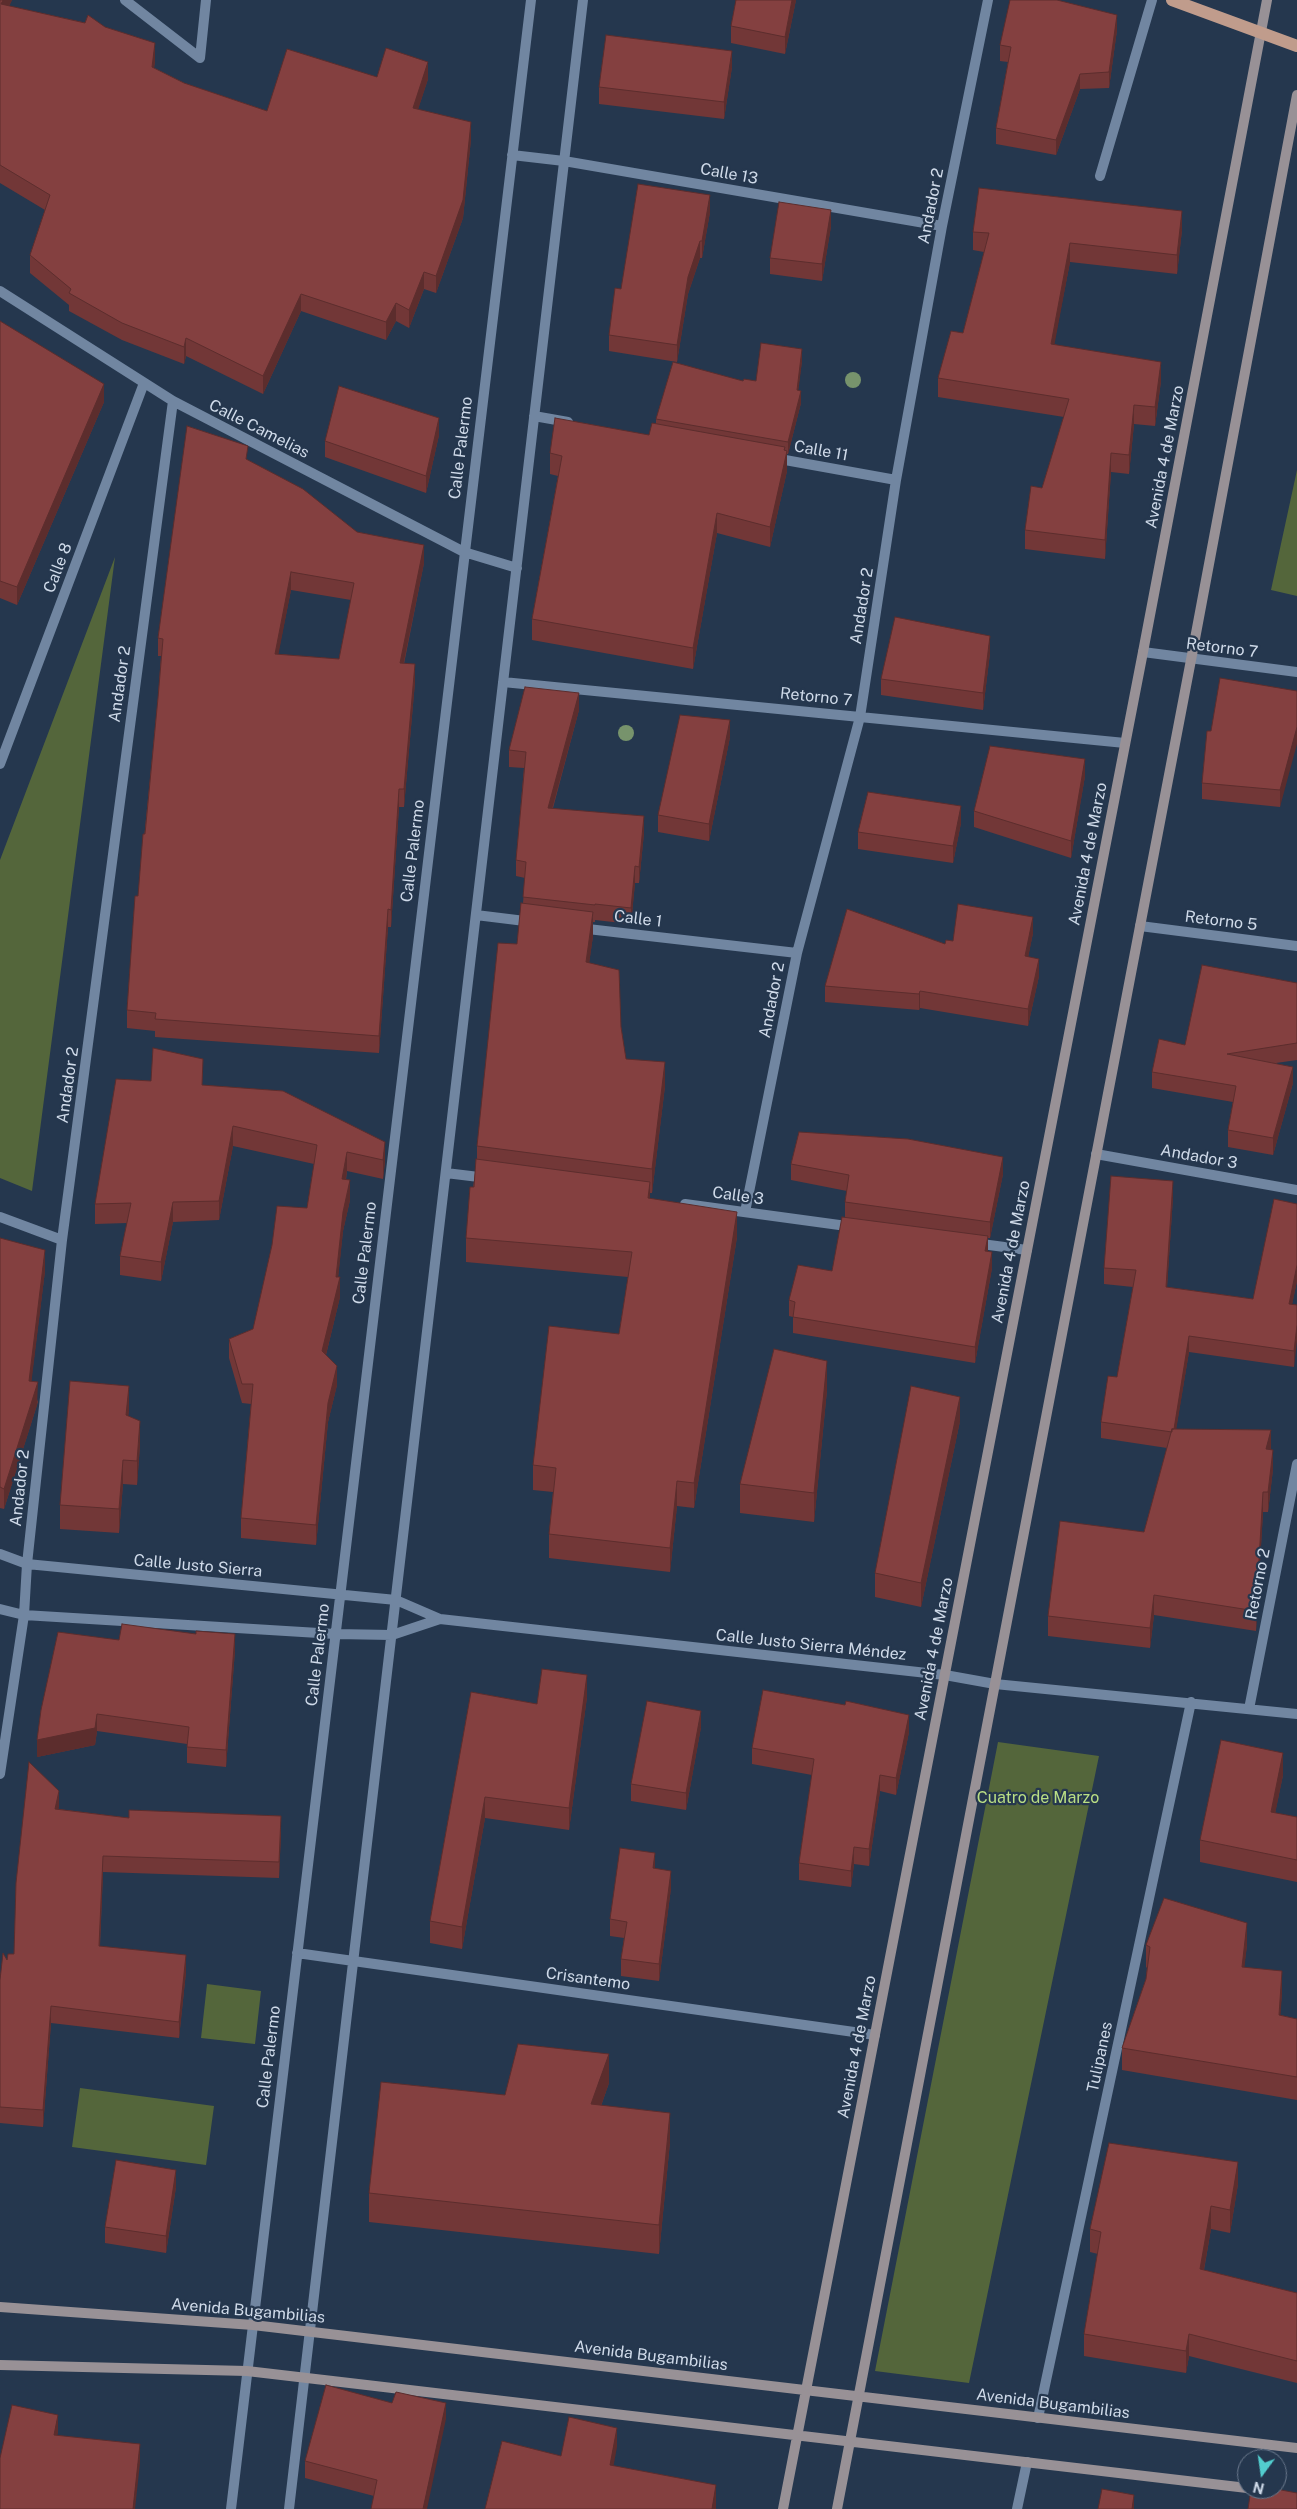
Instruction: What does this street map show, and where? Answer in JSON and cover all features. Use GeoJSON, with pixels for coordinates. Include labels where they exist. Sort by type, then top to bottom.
{"type":"FeatureCollection","features":[{"type":"Feature","properties":{"kind":"main road"},"geometry":{"type":"LineString","coordinates":[[1172,0],[1297,46]]}},
{"type":"Feature","properties":{"kind":"main road","name":"Avenida 4 de Marzo"},"geometry":{"type":"LineString","coordinates":[[783,2509],[1143,652],[1267,0]]}},
{"type":"Feature","properties":{"kind":"main road"},"geometry":{"type":"LineString","coordinates":[[836,2509],[1191,660],[1297,95]]}},
{"type":"Feature","properties":{"kind":"main road","name":"Avenida Bugambilias"},"geometry":{"type":"LineString","coordinates":[[0,2307],[253,2325],[1297,2448]]}},
{"type":"Feature","properties":{"kind":"main road"},"geometry":{"type":"LineString","coordinates":[[0,2365],[248,2371],[1237,2487]]}},
{"type":"Feature","properties":{"kind":"street"},"geometry":{"type":"LineString","coordinates":[[125,0],[200,58],[206,0]]}},
{"type":"Feature","properties":{"kind":"street","name":"Calle Palermo"},"geometry":{"type":"LineString","coordinates":[[231,2509],[531,0]]}},
{"type":"Feature","properties":{"kind":"street"},"geometry":{"type":"LineString","coordinates":[[289,2509],[583,0]]}},
{"type":"Feature","properties":{"kind":"street","name":"Andador 2"},"geometry":{"type":"LineString","coordinates":[[745,1212],[797,953],[860,717],[896,480],[942,226],[988,0]]}},
{"type":"Feature","properties":{"kind":"street"},"geometry":{"type":"LineString","coordinates":[[1100,176],[1152,0]]}},
{"type":"Feature","properties":{"kind":"street","name":"Calle 13"},"geometry":{"type":"LineString","coordinates":[[512,154],[564,160],[942,226]]}},
{"type":"Feature","properties":{"kind":"street","name":"Calle Camelias"},"geometry":{"type":"LineString","coordinates":[[0,292],[173,401],[464,552],[517,568]]}},
{"type":"Feature","properties":{"kind":"street","name":"Calle 8"},"geometry":{"type":"LineString","coordinates":[[0,764],[144,383]]}},
{"type":"Feature","properties":{"kind":"street","name":"Andador 2"},"geometry":{"type":"LineString","coordinates":[[0,1774],[24,1615],[27,1564],[62,1240],[173,401]]}},
{"type":"Feature","properties":{"kind":"street"},"geometry":{"type":"LineString","coordinates":[[534,416],[583,424]]}},
{"type":"Feature","properties":{"kind":"street","name":"Calle 11"},"geometry":{"type":"LineString","coordinates":[[759,455],[896,480]]}},
{"type":"Feature","properties":{"kind":"street","name":"Retorno 7"},"geometry":{"type":"LineString","coordinates":[[1143,652],[1191,660],[1297,672]]}},
{"type":"Feature","properties":{"kind":"street","name":"Retorno 7"},"geometry":{"type":"LineString","coordinates":[[503,682],[1125,743]]}},
{"type":"Feature","properties":{"kind":"street"},"geometry":{"type":"LineString","coordinates":[[476,916],[544,924]]}},
{"type":"Feature","properties":{"kind":"street","name":"Calle 1"},"geometry":{"type":"LineString","coordinates":[[564,926],[797,953]]}},
{"type":"Feature","properties":{"kind":"street","name":"Retorno 5"},"geometry":{"type":"LineString","coordinates":[[1140,926],[1297,946]]}},
{"type":"Feature","properties":{"kind":"street","name":"Andador 3"},"geometry":{"type":"LineString","coordinates":[[1096,1154],[1297,1190]]}},
{"type":"Feature","properties":{"kind":"street"},"geometry":{"type":"LineString","coordinates":[[446,1173],[494,1179]]}},
{"type":"Feature","properties":{"kind":"street","name":"Calle 3"},"geometry":{"type":"LineString","coordinates":[[677,1203],[862,1228]]}},
{"type":"Feature","properties":{"kind":"street"},"geometry":{"type":"LineString","coordinates":[[0,1217],[62,1240]]}},
{"type":"Feature","properties":{"kind":"street"},"geometry":{"type":"LineString","coordinates":[[959,1241],[1027,1250]]}},
{"type":"Feature","properties":{"kind":"street","name":"Retorno 2"},"geometry":{"type":"LineString","coordinates":[[1249,1709],[1297,1464]]}},
{"type":"Feature","properties":{"kind":"street","name":"Calle Justo Sierra"},"geometry":{"type":"LineString","coordinates":[[0,1554],[27,1564],[396,1600]]}},
{"type":"Feature","properties":{"kind":"street","name":"Calle Justo Sierra Méndez"},"geometry":{"type":"LineString","coordinates":[[396,1600],[440,1619],[945,1675],[995,1684],[1297,1714]]}},
{"type":"Feature","properties":{"kind":"street"},"geometry":{"type":"LineString","coordinates":[[0,1608],[24,1615],[335,1634],[392,1635]]}},
{"type":"Feature","properties":{"kind":"street","name":"Calle Justo Sierra Méndez"},"geometry":{"type":"LineString","coordinates":[[392,1635],[440,1619]]}},
{"type":"Feature","properties":{"kind":"street","name":"Tulipanes"},"geometry":{"type":"LineString","coordinates":[[1038,2418],[1191,1702]]}},
{"type":"Feature","properties":{"kind":"street","name":"Crisantemo"},"geometry":{"type":"LineString","coordinates":[[297,1954],[875,2035]]}},
{"type":"Feature","properties":{"kind":"street"},"geometry":{"type":"LineString","coordinates":[[1017,2509],[1027,2462]]}},
{"type":"Feature","properties":{"kind":"green space"},"geometry":{"type":"Polygon","coordinates":[[[1297,470],[1297,596],[1271,590],[1297,470]]]}},
{"type":"Feature","properties":{"kind":"green space"},"geometry":{"type":"Polygon","coordinates":[[[115,557],[32,1191],[0,1178],[0,860],[115,557]]]}},
{"type":"Feature","properties":{"kind":"green space","name":"Cuatro de Marzo"},"geometry":{"type":"Polygon","coordinates":[[[998,1742],[1099,1756],[969,2383],[875,2371],[998,1742]]]}},
{"type":"Feature","properties":{"kind":"green space"},"geometry":{"type":"Polygon","coordinates":[[[207,1984],[261,1991],[255,2044],[201,2038],[207,1984]]]}},
{"type":"Feature","properties":{"kind":"green space"},"geometry":{"type":"Polygon","coordinates":[[[80,2088],[214,2106],[206,2165],[72,2147],[80,2088]]]}},
{"type":"Feature","properties":{"kind":"building"},"geometry":{"type":"Polygon","coordinates":[[[0,0],[3,0],[1,4],[85,23],[88,15],[105,27],[155,43],[152,67],[184,83],[267,111],[287,49],[377,77],[386,48],[428,62],[413,108],[471,122],[463,200],[436,276],[424,272],[409,310],[396,303],[386,322],[301,294],[263,376],[186,338],[184,347],[122,323],[69,293],[71,289],[30,255],[50,195],[0,165],[0,0]]]}},
{"type":"Feature","properties":{"kind":"building"},"geometry":{"type":"Polygon","coordinates":[[[736,0],[792,0],[785,37],[731,26],[736,0]]]}},
{"type":"Feature","properties":{"kind":"building"},"geometry":{"type":"Polygon","coordinates":[[[1010,0],[1057,0],[1117,15],[1109,72],[1080,74],[1056,140],[996,128],[1011,47],[1000,45],[1010,0]]]}},
{"type":"Feature","properties":{"kind":"building"},"geometry":{"type":"Polygon","coordinates":[[[606,35],[732,51],[724,102],[599,87],[606,35]]]}},
{"type":"Feature","properties":{"kind":"building"},"geometry":{"type":"Polygon","coordinates":[[[638,184],[710,195],[702,241],[700,241],[688,277],[677,345],[609,335],[615,288],[621,289],[638,184]]]}},
{"type":"Feature","properties":{"kind":"building"},"geometry":{"type":"Polygon","coordinates":[[[979,188],[1182,211],[1177,255],[1070,243],[1051,344],[1161,362],[1155,407],[1134,405],[1129,455],[1111,453],[1105,540],[1025,530],[1031,486],[1042,488],[1069,399],[938,378],[951,331],[963,333],[989,233],[973,232],[979,188]]]}},
{"type":"Feature","properties":{"kind":"building"},"geometry":{"type":"Polygon","coordinates":[[[779,202],[831,210],[822,264],[770,258],[779,202]]]}},
{"type":"Feature","properties":{"kind":"building"},"geometry":{"type":"Polygon","coordinates":[[[0,321],[104,384],[17,587],[0,581],[0,321]]]}},
{"type":"Feature","properties":{"kind":"building"},"geometry":{"type":"Polygon","coordinates":[[[761,343],[802,349],[797,390],[801,391],[788,442],[656,419],[673,362],[743,381],[744,379],[756,381],[761,343]]]}},
{"type":"Feature","properties":{"kind":"building"},"geometry":{"type":"Polygon","coordinates":[[[339,386],[439,418],[426,476],[325,441],[339,386]]]}},
{"type":"Feature","properties":{"kind":"building"},"geometry":{"type":"Polygon","coordinates":[[[555,418],[649,435],[652,423],[785,447],[784,450],[787,451],[770,527],[717,513],[693,648],[532,619],[562,456],[550,453],[555,418]]]}},
{"type":"Feature","properties":{"kind":"building"},"geometry":{"type":"Polygon","coordinates":[[[187,426],[248,446],[246,459],[303,489],[357,532],[424,545],[400,663],[415,664],[404,789],[399,789],[391,910],[388,909],[379,1036],[155,1019],[156,1013],[127,1010],[135,896],[138,896],[143,834],[145,834],[163,639],[158,638],[187,426]],[[291,572],[275,654],[339,659],[354,583],[291,572]]]}},
{"type":"Feature","properties":{"kind":"building"},"geometry":{"type":"Polygon","coordinates":[[[895,617],[990,636],[983,693],[881,679],[895,617]]]}},
{"type":"Feature","properties":{"kind":"building"},"geometry":{"type":"Polygon","coordinates":[[[1220,678],[1297,691],[1297,727],[1280,790],[1202,783],[1207,731],[1211,731],[1220,678]]]}},
{"type":"Feature","properties":{"kind":"building"},"geometry":{"type":"Polygon","coordinates":[[[525,687],[579,693],[548,808],[644,816],[639,867],[635,866],[631,908],[523,897],[526,862],[516,860],[526,752],[509,750],[525,687]]]}},
{"type":"Feature","properties":{"kind":"building"},"geometry":{"type":"Polygon","coordinates":[[[680,715],[730,720],[709,824],[658,815],[680,715]]]}},
{"type":"Feature","properties":{"kind":"building"},"geometry":{"type":"Polygon","coordinates":[[[990,746],[1085,759],[1071,841],[974,811],[990,746]]]}},
{"type":"Feature","properties":{"kind":"building"},"geometry":{"type":"Polygon","coordinates":[[[868,792],[961,806],[953,846],[858,832],[868,792]]]}},
{"type":"Feature","properties":{"kind":"building"},"geometry":{"type":"Polygon","coordinates":[[[521,903],[593,912],[586,962],[619,970],[621,1027],[626,1059],[665,1062],[652,1169],[477,1146],[498,943],[517,944],[521,903]]]}},
{"type":"Feature","properties":{"kind":"building"},"geometry":{"type":"Polygon","coordinates":[[[958,904],[1033,917],[1025,956],[1039,959],[1028,1009],[920,991],[919,994],[825,986],[847,909],[945,944],[946,940],[953,941],[958,904]]]}},
{"type":"Feature","properties":{"kind":"building"},"geometry":{"type":"Polygon","coordinates":[[[1202,965],[1297,983],[1297,1043],[1227,1054],[1293,1067],[1273,1138],[1228,1130],[1236,1086],[1152,1072],[1159,1039],[1185,1045],[1202,965]]]}},
{"type":"Feature","properties":{"kind":"building"},"geometry":{"type":"Polygon","coordinates":[[[153,1048],[203,1059],[202,1085],[283,1091],[385,1142],[383,1160],[347,1152],[342,1179],[350,1180],[343,1212],[336,1277],[340,1277],[322,1351],[337,1366],[328,1403],[316,1525],[241,1518],[253,1384],[242,1384],[229,1339],[253,1329],[272,1245],[277,1206],[307,1208],[317,1145],[233,1126],[219,1201],[173,1202],[161,1262],[120,1256],[131,1203],[95,1204],[116,1079],[151,1081],[153,1048]]]}},
{"type":"Feature","properties":{"kind":"building"},"geometry":{"type":"Polygon","coordinates":[[[799,1132],[908,1139],[1003,1157],[990,1222],[845,1202],[849,1175],[791,1164],[799,1132]]]}},
{"type":"Feature","properties":{"kind":"building"},"geometry":{"type":"Polygon","coordinates":[[[476,1159],[650,1182],[648,1198],[737,1212],[694,1483],[677,1481],[670,1548],[549,1534],[556,1468],[533,1465],[549,1326],[619,1334],[632,1252],[466,1238],[470,1187],[474,1187],[476,1159]]]}},
{"type":"Feature","properties":{"kind":"building"},"geometry":{"type":"Polygon","coordinates":[[[1111,1176],[1173,1181],[1166,1287],[1253,1299],[1274,1199],[1297,1204],[1297,1265],[1289,1304],[1297,1305],[1294,1351],[1189,1336],[1172,1432],[1101,1422],[1108,1376],[1117,1377],[1136,1270],[1104,1268],[1111,1176]]]}},
{"type":"Feature","properties":{"kind":"building"},"geometry":{"type":"Polygon","coordinates":[[[842,1217],[988,1236],[985,1251],[992,1252],[975,1347],[793,1317],[795,1302],[789,1300],[798,1265],[832,1271],[842,1217]]]}},
{"type":"Feature","properties":{"kind":"building"},"geometry":{"type":"Polygon","coordinates":[[[0,1238],[45,1250],[29,1381],[38,1382],[4,1489],[0,1487],[0,1238]]]}},
{"type":"Feature","properties":{"kind":"building"},"geometry":{"type":"Polygon","coordinates":[[[774,1349],[827,1361],[814,1493],[740,1484],[774,1349]]]}},
{"type":"Feature","properties":{"kind":"building"},"geometry":{"type":"Polygon","coordinates":[[[70,1381],[129,1386],[126,1415],[140,1421],[137,1461],[123,1460],[119,1509],[60,1505],[70,1381]]]}},
{"type":"Feature","properties":{"kind":"building"},"geometry":{"type":"Polygon","coordinates":[[[911,1386],[960,1397],[921,1583],[875,1573],[911,1386]]]}},
{"type":"Feature","properties":{"kind":"building"},"geometry":{"type":"Polygon","coordinates":[[[1172,1429],[1271,1430],[1266,1449],[1273,1450],[1268,1492],[1263,1492],[1256,1611],[1154,1595],[1150,1628],[1048,1616],[1060,1521],[1144,1532],[1172,1429]]]}},
{"type":"Feature","properties":{"kind":"building"},"geometry":{"type":"Polygon","coordinates":[[[122,1624],[196,1634],[196,1631],[235,1634],[226,1750],[187,1747],[189,1727],[97,1714],[95,1728],[37,1740],[41,1710],[58,1632],[119,1640],[122,1624]]]}},
{"type":"Feature","properties":{"kind":"building"},"geometry":{"type":"Polygon","coordinates":[[[542,1669],[587,1675],[569,1808],[485,1797],[462,1927],[430,1921],[471,1692],[537,1704],[542,1669]]]}},
{"type":"Feature","properties":{"kind":"building"},"geometry":{"type":"Polygon","coordinates":[[[763,1690],[845,1705],[846,1701],[909,1715],[896,1778],[880,1775],[869,1849],[854,1847],[851,1871],[799,1863],[814,1759],[752,1748],[763,1690]]]}},
{"type":"Feature","properties":{"kind":"building"},"geometry":{"type":"Polygon","coordinates":[[[647,1701],[701,1711],[686,1793],[631,1784],[647,1701]]]}},
{"type":"Feature","properties":{"kind":"building"},"geometry":{"type":"Polygon","coordinates":[[[1221,1740],[1283,1753],[1271,1812],[1297,1817],[1297,1860],[1200,1840],[1221,1740]]]}},
{"type":"Feature","properties":{"kind":"building"},"geometry":{"type":"Polygon","coordinates":[[[29,1762],[59,1791],[55,1809],[129,1818],[129,1810],[281,1816],[279,1862],[103,1856],[99,1946],[186,1955],[179,2022],[51,2006],[43,2110],[0,2107],[0,1980],[3,1953],[7,1960],[8,1954],[14,1954],[16,1883],[29,1762]]]}},
{"type":"Feature","properties":{"kind":"building"},"geometry":{"type":"Polygon","coordinates":[[[620,1848],[655,1853],[653,1868],[671,1871],[659,1964],[621,1959],[627,1922],[610,1919],[620,1848]]]}},
{"type":"Feature","properties":{"kind":"building"},"geometry":{"type":"Polygon","coordinates":[[[1164,1898],[1247,1923],[1242,1967],[1282,1971],[1279,2015],[1297,2019],[1297,2077],[1122,2048],[1146,1979],[1150,1947],[1146,1945],[1164,1898]]]}},
{"type":"Feature","properties":{"kind":"building"},"geometry":{"type":"Polygon","coordinates":[[[518,2044],[609,2054],[591,2104],[670,2113],[659,2225],[369,2193],[381,2082],[505,2095],[518,2044]]]}},
{"type":"Feature","properties":{"kind":"building"},"geometry":{"type":"Polygon","coordinates":[[[1109,2143],[1238,2162],[1230,2210],[1211,2206],[1200,2269],[1297,2293],[1297,2361],[1189,2334],[1186,2351],[1084,2334],[1101,2232],[1090,2229],[1109,2143]]]}},
{"type":"Feature","properties":{"kind":"building"},"geometry":{"type":"Polygon","coordinates":[[[116,2160],[176,2170],[166,2236],[105,2227],[116,2160]]]}},
{"type":"Feature","properties":{"kind":"building"},"geometry":{"type":"Polygon","coordinates":[[[326,2385],[392,2403],[396,2392],[446,2403],[423,2509],[371,2509],[377,2480],[305,2461],[326,2385]]]}},
{"type":"Feature","properties":{"kind":"building"},"geometry":{"type":"Polygon","coordinates":[[[12,2405],[58,2415],[54,2435],[140,2444],[133,2509],[0,2509],[0,2458],[12,2405]]]}},
{"type":"Feature","properties":{"kind":"building"},"geometry":{"type":"Polygon","coordinates":[[[569,2417],[617,2428],[610,2465],[716,2485],[712,2509],[485,2509],[502,2441],[561,2456],[569,2417]]]}},
{"type":"Feature","properties":{"kind":"building"},"geometry":{"type":"Polygon","coordinates":[[[1102,2489],[1134,2495],[1132,2509],[1098,2509],[1102,2489]]]}},
{"type":"Feature","properties":{"kind":"building"},"geometry":{"type":"Polygon","coordinates":[[[1287,2491],[1297,2493],[1297,2509],[1248,2509],[1250,2499],[1287,2499],[1287,2491]]]}}]}
